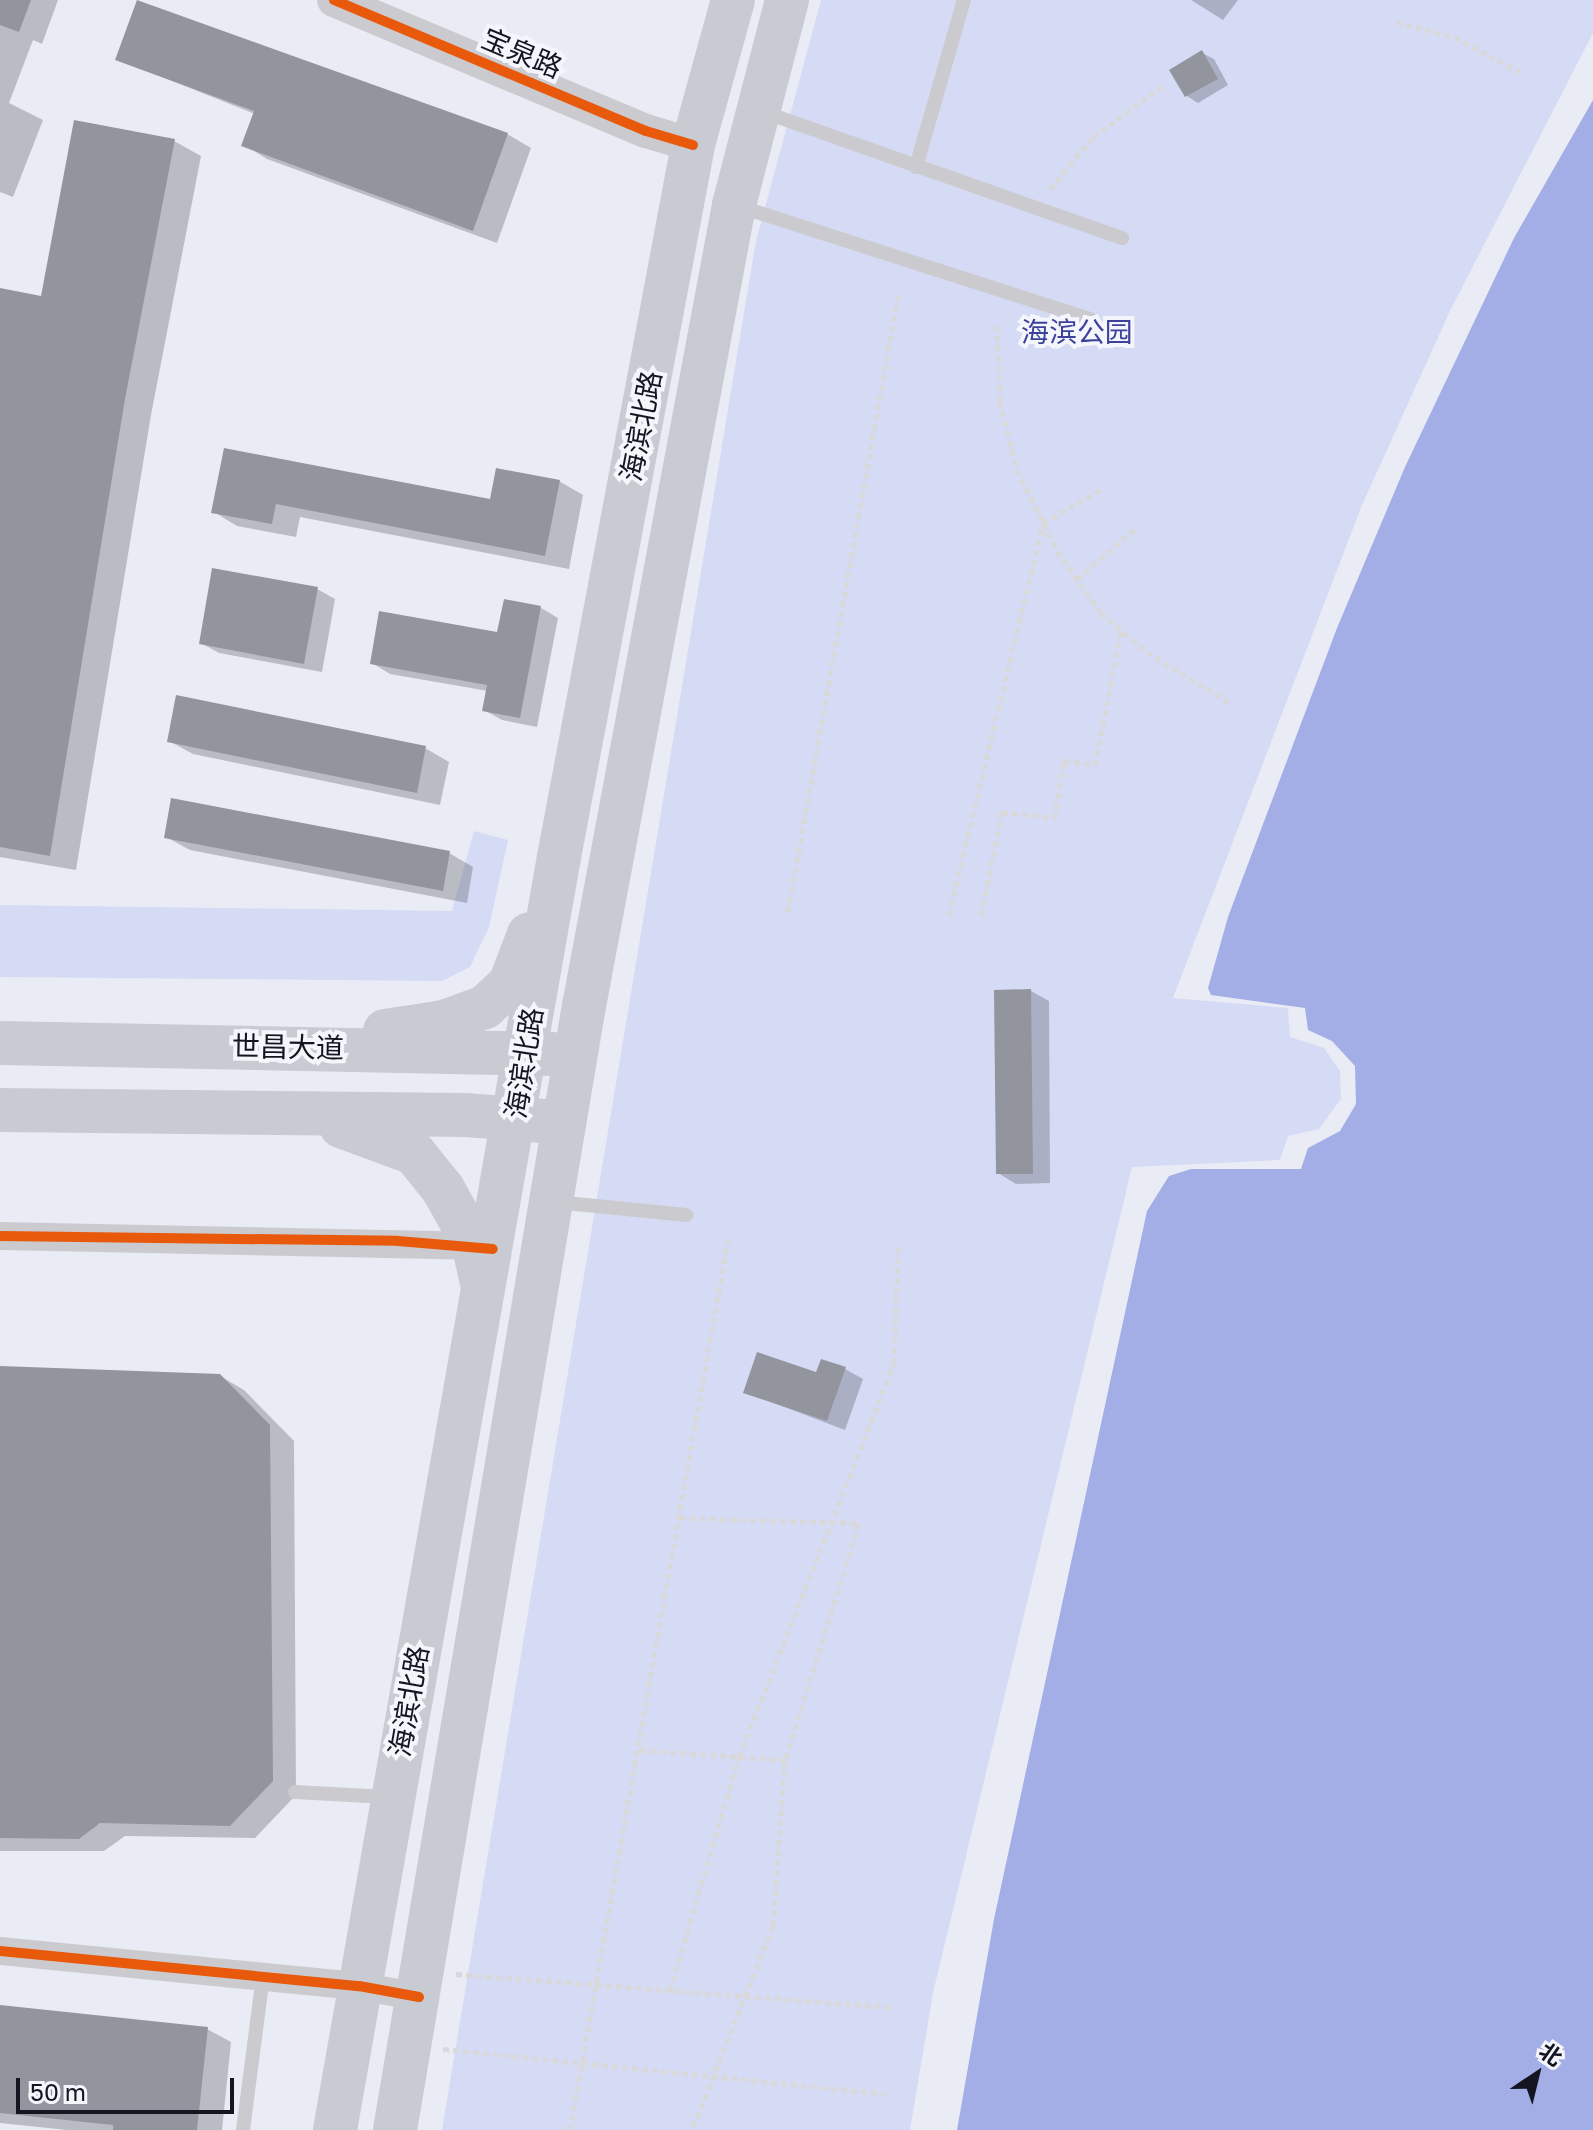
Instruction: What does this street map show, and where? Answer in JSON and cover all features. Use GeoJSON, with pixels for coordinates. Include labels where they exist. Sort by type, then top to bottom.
{"type":"FeatureCollection","features":[{"type":"Feature","properties":{"kind":"main road","name":"海滨北路"},"geometry":{"type":"LineString","coordinates":[[335,2130],[392,1798],[485,1293],[483,1246],[515,1119],[559,857],[693,145],[733,0]]}},
{"type":"Feature","properties":{"kind":"main road","name":"海滨北路"},"geometry":{"type":"LineString","coordinates":[[395,2130],[576,1054],[734,205],[787,0]]}},
{"type":"Feature","properties":{"kind":"main road"},"geometry":{"type":"LineString","coordinates":[[290,1046],[444,1022],[485,1007],[510,984],[559,857]]}},
{"type":"Feature","properties":{"kind":"main road","name":"世昌大道"},"geometry":{"type":"LineString","coordinates":[[0,1043],[290,1046],[576,1054]]}},
{"type":"Feature","properties":{"kind":"main road"},"geometry":{"type":"LineString","coordinates":[[0,1110],[272,1113],[565,1123]]}},
{"type":"Feature","properties":{"kind":"main road"},"geometry":{"type":"LineString","coordinates":[[272,1113],[359,1129],[414,1153],[483,1246]]}},
{"type":"Feature","properties":{"kind":"street","name":"宝泉路"},"geometry":{"type":"LineString","coordinates":[[334,0],[646,131],[693,145]]}},
{"type":"Feature","properties":{"kind":"street"},"geometry":{"type":"LineString","coordinates":[[0,1236],[483,1246]]}},
{"type":"Feature","properties":{"kind":"street"},"geometry":{"type":"LineString","coordinates":[[0,1951],[359,1986],[421,1982]]}},
{"type":"Feature","properties":{"kind":"lane"},"geometry":{"type":"LineString","coordinates":[[916,167],[964,0]]}},
{"type":"Feature","properties":{"kind":"lane"},"geometry":{"type":"LineString","coordinates":[[757,110],[1122,238]]}},
{"type":"Feature","properties":{"kind":"lane"},"geometry":{"type":"LineString","coordinates":[[734,205],[1090,319]]}},
{"type":"Feature","properties":{"kind":"lane"},"geometry":{"type":"LineString","coordinates":[[552,1201],[686,1215]]}},
{"type":"Feature","properties":{"kind":"lane"},"geometry":{"type":"LineString","coordinates":[[295,1792],[392,1798]]}},
{"type":"Feature","properties":{"kind":"lane"},"geometry":{"type":"LineString","coordinates":[[243,2130],[263,1976]]}},
{"type":"Feature","properties":{"kind":"path"},"geometry":{"type":"LineString","coordinates":[[1396,22],[1454,37],[1524,74]]}},
{"type":"Feature","properties":{"kind":"path"},"geometry":{"type":"LineString","coordinates":[[1050,189],[1093,137],[1163,86]]}},
{"type":"Feature","properties":{"kind":"path"},"geometry":{"type":"LineString","coordinates":[[788,912],[899,291]]}},
{"type":"Feature","properties":{"kind":"path"},"geometry":{"type":"LineString","coordinates":[[997,325],[1000,401],[1017,470],[1043,523],[1077,579],[1121,630],[1230,703]]}},
{"type":"Feature","properties":{"kind":"path"},"geometry":{"type":"LineString","coordinates":[[949,915],[1043,523],[1105,487]]}},
{"type":"Feature","properties":{"kind":"path"},"geometry":{"type":"LineString","coordinates":[[1077,579],[1135,529]]}},
{"type":"Feature","properties":{"kind":"path"},"geometry":{"type":"LineString","coordinates":[[981,915],[1002,812],[1055,818],[1064,760],[1095,765],[1121,630]]}},
{"type":"Feature","properties":{"kind":"path"},"geometry":{"type":"LineString","coordinates":[[570,2130],[580,2064],[599,1985],[728,1240]]}},
{"type":"Feature","properties":{"kind":"path"},"geometry":{"type":"LineString","coordinates":[[670,1991],[739,1757],[894,1363],[898,1247]]}},
{"type":"Feature","properties":{"kind":"path"},"geometry":{"type":"LineString","coordinates":[[680,1518],[859,1523],[785,1760],[773,1926],[692,2130]]}},
{"type":"Feature","properties":{"kind":"path"},"geometry":{"type":"LineString","coordinates":[[640,1750],[785,1760]]}},
{"type":"Feature","properties":{"kind":"path"},"geometry":{"type":"LineString","coordinates":[[421,1982],[599,1985],[895,2008]]}},
{"type":"Feature","properties":{"kind":"path"},"geometry":{"type":"LineString","coordinates":[[411,2044],[885,2094]]}},
{"type":"Feature","properties":{"kind":"green space","name":"海滨公园"},"geometry":{"type":"Polygon","coordinates":[[[821,0],[1593,0],[1593,33],[1450,311],[1362,505],[1173,998],[1288,1008],[1290,1037],[1324,1048],[1340,1071],[1341,1099],[1319,1129],[1288,1136],[1280,1160],[1132,1167],[933,1993],[910,2130],[442,2130],[756,241],[821,0]]]}},
{"type":"Feature","properties":{"kind":"green space"},"geometry":{"type":"Polygon","coordinates":[[[474,831],[508,840],[489,927],[470,967],[442,981],[0,977],[0,905],[452,911],[474,831]]]}},
{"type":"Feature","properties":{"kind":"water"},"geometry":{"type":"Polygon","coordinates":[[[1593,100],[1593,2130],[957,2130],[994,1919],[1147,1211],[1169,1176],[1191,1169],[1301,1169],[1308,1148],[1340,1131],[1356,1104],[1355,1066],[1332,1041],[1308,1030],[1305,1008],[1211,995],[1208,988],[1228,917],[1337,628],[1405,467],[1514,238],[1593,100]]]}},
{"type":"Feature","properties":{"kind":"building"},"geometry":{"type":"Polygon","coordinates":[[[0,0],[31,0],[19,32],[0,25],[0,0]]]}},
{"type":"Feature","properties":{"kind":"building"},"geometry":{"type":"Polygon","coordinates":[[[137,0],[508,133],[473,231],[241,146],[254,111],[115,60],[137,0]]]}},
{"type":"Feature","properties":{"kind":"building"},"geometry":{"type":"Polygon","coordinates":[[[1202,50],[1218,79],[1185,97],[1169,70],[1202,50]]]}},
{"type":"Feature","properties":{"kind":"building"},"geometry":{"type":"Polygon","coordinates":[[[74,120],[175,139],[125,399],[50,856],[0,847],[0,288],[41,296],[74,120]]]}},
{"type":"Feature","properties":{"kind":"building"},"geometry":{"type":"Polygon","coordinates":[[[224,448],[490,499],[496,468],[560,480],[545,556],[276,504],[272,524],[211,513],[224,448]]]}},
{"type":"Feature","properties":{"kind":"building"},"geometry":{"type":"Polygon","coordinates":[[[212,568],[318,587],[304,664],[199,644],[212,568]]]}},
{"type":"Feature","properties":{"kind":"building"},"geometry":{"type":"Polygon","coordinates":[[[504,599],[541,606],[520,718],[482,711],[487,685],[370,664],[379,611],[497,632],[504,599]]]}},
{"type":"Feature","properties":{"kind":"building"},"geometry":{"type":"Polygon","coordinates":[[[176,695],[426,746],[417,793],[167,742],[176,695]]]}},
{"type":"Feature","properties":{"kind":"building"},"geometry":{"type":"Polygon","coordinates":[[[171,798],[450,851],[443,891],[164,838],[171,798]]]}},
{"type":"Feature","properties":{"kind":"building"},"geometry":{"type":"Polygon","coordinates":[[[1031,989],[1033,1174],[996,1174],[994,990],[1031,989]]]}},
{"type":"Feature","properties":{"kind":"building"},"geometry":{"type":"Polygon","coordinates":[[[757,1352],[816,1372],[821,1359],[846,1367],[827,1421],[743,1393],[757,1352]]]}},
{"type":"Feature","properties":{"kind":"building"},"geometry":{"type":"Polygon","coordinates":[[[0,1366],[220,1374],[270,1425],[273,1781],[230,1826],[100,1823],[79,1839],[0,1838],[0,1366]]]}},
{"type":"Feature","properties":{"kind":"building"},"geometry":{"type":"Polygon","coordinates":[[[0,2005],[208,2027],[197,2130],[113,2130],[113,2125],[0,2113],[0,2005]]]}},
{"type":"Feature","properties":{"kind":"cycle path"},"geometry":{"type":"LineString","coordinates":[[334,0],[646,131],[693,145]]}},
{"type":"Feature","properties":{"kind":"cycle path"},"geometry":{"type":"LineString","coordinates":[[0,1236],[398,1241],[493,1249]]}},
{"type":"Feature","properties":{"kind":"cycle path"},"geometry":{"type":"LineString","coordinates":[[0,1951],[359,1986],[419,1997]]}}]}
